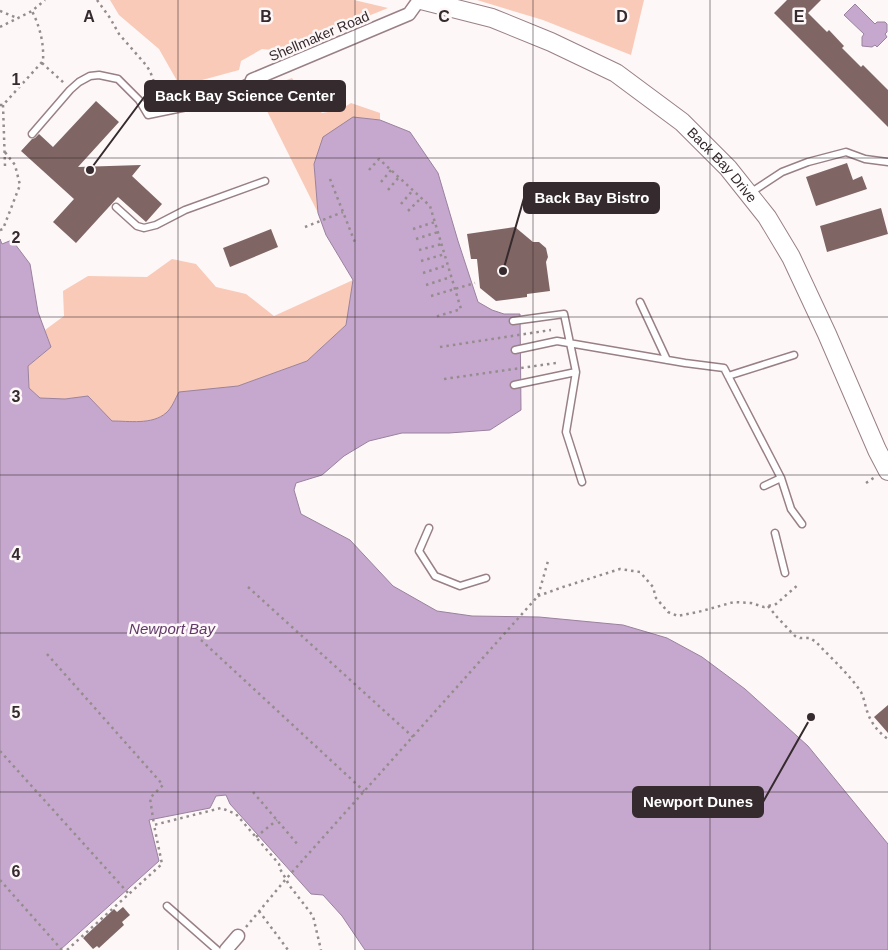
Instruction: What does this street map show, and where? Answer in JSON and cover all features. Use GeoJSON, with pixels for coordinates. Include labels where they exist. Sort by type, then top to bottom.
{"type":"FeatureCollection","features":[{"type":"Feature","properties":{"kind":"street","name":"Shellmaker Road"},"geometry":{"type":"LineString","coordinates":[[252,80],[409,14],[420,0]]}},
{"type":"Feature","properties":{"kind":"street","name":"Back Bay Drive"},"geometry":{"type":"LineString","coordinates":[[420,0],[492,18],[551,42],[616,73],[682,122],[728,168],[767,217],[791,257],[828,334],[876,450],[888,471]]}},
{"type":"Feature","properties":{"kind":"street"},"geometry":{"type":"LineString","coordinates":[[226,950],[238,936]]}},
{"type":"Feature","properties":{"kind":"lane"},"geometry":{"type":"LineString","coordinates":[[32,134],[70,90],[79,82],[98,74],[118,79],[139,100],[148,115],[187,107],[226,93],[252,80]]}},
{"type":"Feature","properties":{"kind":"lane"},"geometry":{"type":"LineString","coordinates":[[749,194],[782,172],[808,162],[846,152],[865,159],[888,162]]}},
{"type":"Feature","properties":{"kind":"lane"},"geometry":{"type":"LineString","coordinates":[[116,206],[136,226],[144,228],[156,225],[185,210],[265,181]]}},
{"type":"Feature","properties":{"kind":"lane"},"geometry":{"type":"LineString","coordinates":[[640,302],[667,360]]}},
{"type":"Feature","properties":{"kind":"lane"},"geometry":{"type":"LineString","coordinates":[[513,321],[564,314],[576,372],[566,432],[582,482]]}},
{"type":"Feature","properties":{"kind":"lane"},"geometry":{"type":"LineString","coordinates":[[515,350],[557,341],[724,368],[781,478],[790,509],[802,524]]}},
{"type":"Feature","properties":{"kind":"lane"},"geometry":{"type":"LineString","coordinates":[[728,376],[794,356]]}},
{"type":"Feature","properties":{"kind":"lane"},"geometry":{"type":"LineString","coordinates":[[514,385],[576,372]]}},
{"type":"Feature","properties":{"kind":"lane"},"geometry":{"type":"LineString","coordinates":[[764,486],[781,478]]}},
{"type":"Feature","properties":{"kind":"lane"},"geometry":{"type":"LineString","coordinates":[[429,528],[419,551],[435,576],[460,586],[486,578]]}},
{"type":"Feature","properties":{"kind":"lane"},"geometry":{"type":"LineString","coordinates":[[775,533],[785,572]]}},
{"type":"Feature","properties":{"kind":"lane"},"geometry":{"type":"LineString","coordinates":[[167,906],[217,950]]}},
{"type":"Feature","properties":{"kind":"path"},"geometry":{"type":"LineString","coordinates":[[0,27],[32,11],[45,0]]}},
{"type":"Feature","properties":{"kind":"path"},"geometry":{"type":"LineString","coordinates":[[97,0],[119,34],[150,71],[164,112]]}},
{"type":"Feature","properties":{"kind":"path"},"geometry":{"type":"LineString","coordinates":[[0,11],[17,18]]}},
{"type":"Feature","properties":{"kind":"path"},"geometry":{"type":"LineString","coordinates":[[5,166],[2,105],[43,59],[38,22],[32,11]]}},
{"type":"Feature","properties":{"kind":"path"},"geometry":{"type":"LineString","coordinates":[[41,63],[70,90]]}},
{"type":"Feature","properties":{"kind":"path"},"geometry":{"type":"LineString","coordinates":[[0,230],[3,229],[20,185],[15,165],[4,151]]}},
{"type":"Feature","properties":{"kind":"path"},"geometry":{"type":"LineString","coordinates":[[369,170],[379,159],[430,206],[461,309],[435,316]]}},
{"type":"Feature","properties":{"kind":"path"},"geometry":{"type":"LineString","coordinates":[[381,182],[391,170]]}},
{"type":"Feature","properties":{"kind":"path"},"geometry":{"type":"LineString","coordinates":[[388,190],[399,177]]}},
{"type":"Feature","properties":{"kind":"path"},"geometry":{"type":"LineString","coordinates":[[330,179],[356,245]]}},
{"type":"Feature","properties":{"kind":"path"},"geometry":{"type":"LineString","coordinates":[[401,204],[413,190]]}},
{"type":"Feature","properties":{"kind":"path"},"geometry":{"type":"LineString","coordinates":[[408,211],[421,197]]}},
{"type":"Feature","properties":{"kind":"path"},"geometry":{"type":"LineString","coordinates":[[305,227],[343,212]]}},
{"type":"Feature","properties":{"kind":"path"},"geometry":{"type":"LineString","coordinates":[[413,229],[435,222]]}},
{"type":"Feature","properties":{"kind":"path"},"geometry":{"type":"LineString","coordinates":[[416,239],[438,232]]}},
{"type":"Feature","properties":{"kind":"path"},"geometry":{"type":"LineString","coordinates":[[419,250],[442,244]]}},
{"type":"Feature","properties":{"kind":"path"},"geometry":{"type":"LineString","coordinates":[[421,261],[445,254]]}},
{"type":"Feature","properties":{"kind":"path"},"geometry":{"type":"LineString","coordinates":[[423,273],[448,265]]}},
{"type":"Feature","properties":{"kind":"path"},"geometry":{"type":"LineString","coordinates":[[426,285],[452,277]]}},
{"type":"Feature","properties":{"kind":"path"},"geometry":{"type":"LineString","coordinates":[[431,296],[475,283]]}},
{"type":"Feature","properties":{"kind":"path"},"geometry":{"type":"LineString","coordinates":[[440,347],[551,330]]}},
{"type":"Feature","properties":{"kind":"path"},"geometry":{"type":"LineString","coordinates":[[444,379],[556,363]]}},
{"type":"Feature","properties":{"kind":"path"},"geometry":{"type":"LineString","coordinates":[[238,936],[286,879],[538,596],[548,561]]}},
{"type":"Feature","properties":{"kind":"path"},"geometry":{"type":"LineString","coordinates":[[538,596],[620,569],[640,572],[652,586],[656,598],[668,612],[678,616],[734,602],[751,603],[764,607],[776,604],[799,584]]}},
{"type":"Feature","properties":{"kind":"path"},"geometry":{"type":"LineString","coordinates":[[248,587],[413,737]]}},
{"type":"Feature","properties":{"kind":"path"},"geometry":{"type":"LineString","coordinates":[[768,606],[795,636],[810,638],[816,642],[855,684],[863,695],[867,712],[872,722],[879,732],[888,739]]}},
{"type":"Feature","properties":{"kind":"path"},"geometry":{"type":"LineString","coordinates":[[201,640],[364,792]]}},
{"type":"Feature","properties":{"kind":"path"},"geometry":{"type":"LineString","coordinates":[[47,654],[163,785],[150,798],[162,864],[67,950]]}},
{"type":"Feature","properties":{"kind":"path"},"geometry":{"type":"LineString","coordinates":[[0,751],[129,894]]}},
{"type":"Feature","properties":{"kind":"path"},"geometry":{"type":"LineString","coordinates":[[253,792],[300,846]]}},
{"type":"Feature","properties":{"kind":"path"},"geometry":{"type":"LineString","coordinates":[[154,825],[221,808],[236,814],[279,864],[289,885],[313,916],[321,950]]}},
{"type":"Feature","properties":{"kind":"path"},"geometry":{"type":"LineString","coordinates":[[256,837],[277,820]]}},
{"type":"Feature","properties":{"kind":"path"},"geometry":{"type":"LineString","coordinates":[[0,880],[62,950]]}},
{"type":"Feature","properties":{"kind":"path"},"geometry":{"type":"LineString","coordinates":[[259,911],[288,950]]}},
{"type":"Feature","properties":{"kind":"shaded area"},"geometry":{"type":"Polygon","coordinates":[[[110,0],[354,0],[388,8],[282,51],[262,49],[241,61],[239,70],[180,86],[159,49],[119,15],[110,0]]]}},
{"type":"Feature","properties":{"kind":"shaded area"},"geometry":{"type":"Polygon","coordinates":[[[477,0],[644,0],[631,55],[543,20],[477,0]]]}},
{"type":"Feature","properties":{"kind":"shaded area"},"geometry":{"type":"Polygon","coordinates":[[[292,78],[304,95],[322,113],[340,110],[351,103],[380,113],[380,120],[353,117],[314,164],[318,213],[257,91],[292,78]]]}},
{"type":"Feature","properties":{"kind":"shaded area"},"geometry":{"type":"Polygon","coordinates":[[[172,259],[196,264],[216,287],[246,294],[274,316],[353,280],[346,325],[307,361],[238,386],[180,393],[166,413],[147,421],[111,421],[88,396],[65,399],[40,398],[29,388],[28,366],[51,347],[45,330],[64,316],[63,291],[88,276],[147,277],[172,259]]]}},
{"type":"Feature","properties":{"kind":"water"},"geometry":{"type":"Polygon","coordinates":[[[855,4],[875,24],[877,22],[885,22],[887,24],[887,32],[885,34],[887,37],[877,47],[875,45],[872,47],[862,46],[864,34],[844,15],[855,4]]]}},
{"type":"Feature","properties":{"kind":"water","name":"Newport Bay"},"geometry":{"type":"Polygon","coordinates":[[[353,117],[380,120],[410,132],[438,173],[478,302],[504,314],[520,314],[521,410],[490,430],[449,433],[402,433],[369,441],[344,456],[322,475],[296,483],[294,490],[301,514],[350,540],[393,586],[437,611],[472,616],[539,617],[623,625],[667,638],[702,657],[745,689],[808,746],[888,844],[888,950],[365,950],[342,916],[323,895],[311,894],[230,804],[226,795],[216,796],[210,808],[149,820],[159,861],[60,950],[0,950],[0,239],[2,244],[12,240],[30,264],[38,312],[51,347],[28,366],[29,388],[40,398],[65,399],[88,396],[112,421],[140,422],[160,417],[172,406],[179,392],[238,386],[307,361],[346,325],[353,280],[326,235],[318,213],[314,164],[323,137],[353,117]]]}},
{"type":"Feature","properties":{"kind":"building"},"geometry":{"type":"Polygon","coordinates":[[[787,0],[821,0],[808,13],[827,32],[829,30],[844,46],[842,48],[861,67],[863,65],[888,90],[888,127],[774,13],[787,0]]]}},
{"type":"Feature","properties":{"kind":"building"},"geometry":{"type":"Polygon","coordinates":[[[96,101],[119,122],[78,167],[141,165],[132,176],[162,204],[146,222],[118,197],[76,243],[53,222],[74,199],[21,151],[39,134],[53,147],[96,101]]]}},
{"type":"Feature","properties":{"kind":"building"},"geometry":{"type":"Polygon","coordinates":[[[847,163],[853,180],[862,176],[867,189],[816,206],[806,177],[847,163]]]}},
{"type":"Feature","properties":{"kind":"building"},"geometry":{"type":"Polygon","coordinates":[[[881,208],[888,234],[827,252],[820,226],[881,208]]]}},
{"type":"Feature","properties":{"kind":"building"},"geometry":{"type":"Polygon","coordinates":[[[515,227],[533,242],[539,242],[546,248],[550,291],[527,294],[527,297],[496,301],[480,288],[477,259],[471,259],[467,234],[515,227]]]}},
{"type":"Feature","properties":{"kind":"building"},"geometry":{"type":"Polygon","coordinates":[[[271,229],[278,247],[230,267],[223,248],[271,229]]]}},
{"type":"Feature","properties":{"kind":"building"},"geometry":{"type":"Polygon","coordinates":[[[888,705],[888,733],[874,717],[888,705]]]}},
{"type":"Feature","properties":{"kind":"building"},"geometry":{"type":"Polygon","coordinates":[[[123,907],[130,915],[122,922],[124,925],[99,948],[97,946],[93,949],[83,938],[114,909],[117,912],[123,907]]]}},
{"type":"Feature","properties":{"kind":"place","name":"Back Bay Science Center"},"geometry":{"type":"Point","coordinates":[90,170]}},
{"type":"Feature","properties":{"kind":"place","name":"Back Bay Bistro"},"geometry":{"type":"Point","coordinates":[503,271]}},
{"type":"Feature","properties":{"kind":"place","name":"Newport Dunes"},"geometry":{"type":"Point","coordinates":[811,717]}}]}
